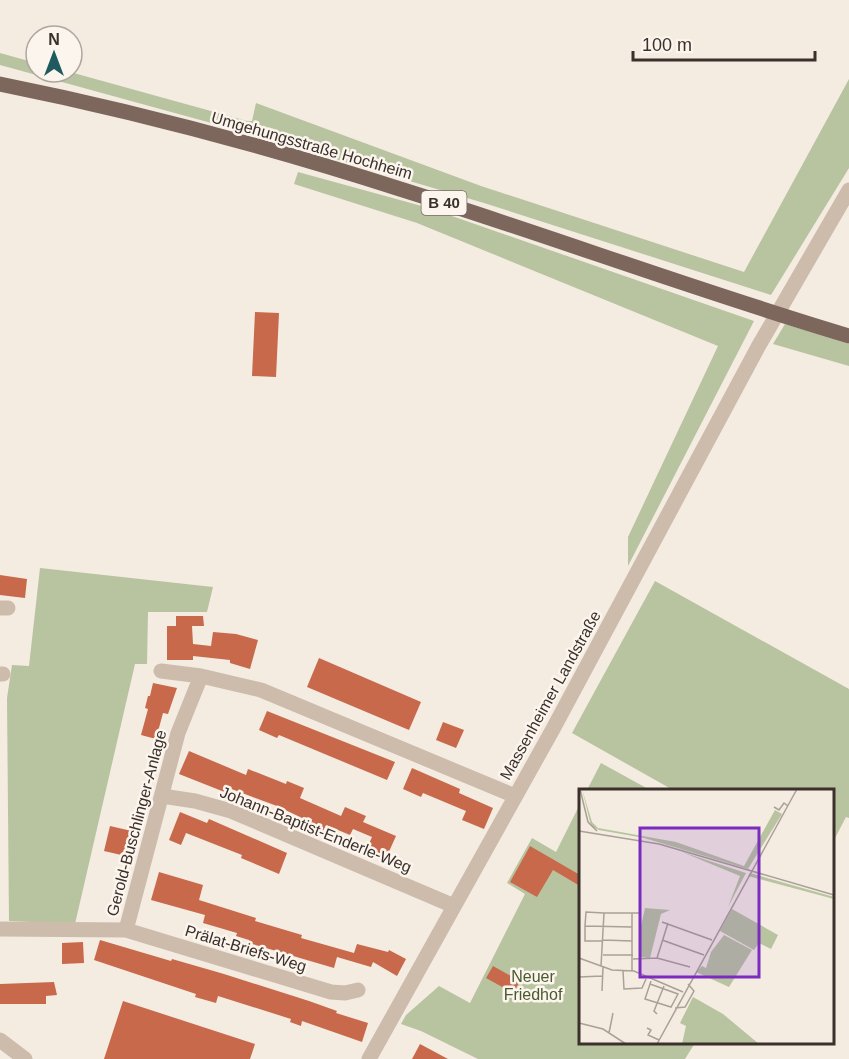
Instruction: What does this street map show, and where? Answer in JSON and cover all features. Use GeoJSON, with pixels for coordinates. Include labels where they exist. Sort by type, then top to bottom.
{"type":"FeatureCollection","features":[{"type":"Feature","properties":{"kind":"main road","name":"Umgehungsstraße Hochheim"},"geometry":{"type":"LineString","coordinates":[[0,84],[248,144],[377,182],[849,336]]}},
{"type":"Feature","properties":{"kind":"street","name":"Massenheimer Landstraße"},"geometry":{"type":"LineString","coordinates":[[369,1059],[553,729],[758,347],[849,190]]}},
{"type":"Feature","properties":{"kind":"street"},"geometry":{"type":"LineString","coordinates":[[161,671],[201,676],[261,690],[515,796]]}},
{"type":"Feature","properties":{"kind":"street","name":"Gerold-Buschlinger-Anlage"},"geometry":{"type":"LineString","coordinates":[[0,929],[126,930],[178,733],[201,676]]}},
{"type":"Feature","properties":{"kind":"street","name":"Johann-Baptist-Enderle-Weg"},"geometry":{"type":"LineString","coordinates":[[162,796],[195,801],[231,811],[454,906]]}},
{"type":"Feature","properties":{"kind":"street","name":"Prälat-Briefs-Weg"},"geometry":{"type":"LineString","coordinates":[[126,930],[332,992],[345,993],[358,990]]}},
{"type":"Feature","properties":{"kind":"street"},"geometry":{"type":"LineString","coordinates":[[0,1040],[25,1059]]}},
{"type":"Feature","properties":{"kind":"green space"},"geometry":{"type":"Polygon","coordinates":[[[0,53],[24,60],[24,72],[0,65],[0,53]]]}},
{"type":"Feature","properties":{"kind":"green space"},"geometry":{"type":"Polygon","coordinates":[[[84,76],[247,121],[252,121],[256,103],[481,186],[744,272],[849,79],[849,168],[771,295],[484,203],[244,132],[69,84],[84,84],[84,76]]]}},
{"type":"Feature","properties":{"kind":"green space"},"geometry":{"type":"Polygon","coordinates":[[[298,172],[429,208],[754,321],[628,566],[628,537],[718,346],[417,223],[294,184],[298,172]]]}},
{"type":"Feature","properties":{"kind":"green space"},"geometry":{"type":"Polygon","coordinates":[[[785,324],[849,344],[849,366],[773,344],[785,324]]]}},
{"type":"Feature","properties":{"kind":"green space"},"geometry":{"type":"Polygon","coordinates":[[[40,568],[213,587],[207,612],[148,612],[147,664],[135,664],[75,924],[9,921],[7,698],[12,665],[29,666],[40,568]]]}},
{"type":"Feature","properties":{"kind":"green space"},"geometry":{"type":"Polygon","coordinates":[[[655,581],[849,689],[849,818],[846,817],[834,840],[834,789],[671,789],[572,733],[655,581]]]}},
{"type":"Feature","properties":{"kind":"green space"},"geometry":{"type":"Polygon","coordinates":[[[601,763],[648,789],[588,789],[601,763]]]}},
{"type":"Feature","properties":{"kind":"green space","name":"Neuer Friedhof"},"geometry":{"type":"Polygon","coordinates":[[[579,806],[579,1044],[694,1044],[685,1059],[478,1059],[421,1031],[401,1024],[406,1015],[439,986],[470,1003],[525,894],[507,883],[532,838],[556,852],[579,806]]]}},
{"type":"Feature","properties":{"kind":"building"},"geometry":{"type":"Polygon","coordinates":[[[255,312],[279,313],[276,377],[252,376],[255,312]]]}},
{"type":"Feature","properties":{"kind":"building"},"geometry":{"type":"Polygon","coordinates":[[[0,575],[27,579],[25,598],[0,595],[0,575]]]}},
{"type":"Feature","properties":{"kind":"building"},"geometry":{"type":"Polygon","coordinates":[[[176,616],[203,616],[204,626],[192,626],[193,644],[211,646],[213,632],[236,634],[258,640],[250,669],[230,663],[230,660],[193,656],[193,660],[167,660],[167,626],[176,626],[176,616]]]}},
{"type":"Feature","properties":{"kind":"building"},"geometry":{"type":"Polygon","coordinates":[[[319,658],[421,702],[409,730],[307,687],[319,658]]]}},
{"type":"Feature","properties":{"kind":"building"},"geometry":{"type":"Polygon","coordinates":[[[153,683],[177,688],[168,714],[163,713],[156,739],[141,735],[148,709],[145,708],[153,683]]]}},
{"type":"Feature","properties":{"kind":"building"},"geometry":{"type":"Polygon","coordinates":[[[267,711],[395,762],[387,780],[279,735],[277,738],[259,730],[267,711]]]}},
{"type":"Feature","properties":{"kind":"building"},"geometry":{"type":"Polygon","coordinates":[[[443,722],[464,730],[456,748],[436,740],[443,722]]]}},
{"type":"Feature","properties":{"kind":"building"},"geometry":{"type":"Polygon","coordinates":[[[189,751],[246,775],[248,769],[286,784],[287,781],[304,788],[300,798],[341,816],[345,807],[366,816],[363,822],[396,836],[387,856],[367,848],[372,837],[353,829],[350,835],[326,825],[322,833],[299,822],[302,818],[277,806],[229,788],[227,793],[179,774],[189,751]]]}},
{"type":"Feature","properties":{"kind":"building"},"geometry":{"type":"Polygon","coordinates":[[[412,768],[460,789],[459,793],[493,808],[484,829],[462,820],[466,811],[423,793],[421,797],[403,789],[412,768]]]}},
{"type":"Feature","properties":{"kind":"building"},"geometry":{"type":"Polygon","coordinates":[[[180,812],[207,823],[209,819],[287,853],[279,874],[241,858],[242,855],[186,833],[181,845],[169,840],[180,812]]]}},
{"type":"Feature","properties":{"kind":"building"},"geometry":{"type":"Polygon","coordinates":[[[110,826],[136,832],[130,857],[104,851],[110,826]]]}},
{"type":"Feature","properties":{"kind":"building"},"geometry":{"type":"Polygon","coordinates":[[[530,846],[579,874],[579,885],[553,870],[537,897],[510,882],[530,846]]]}},
{"type":"Feature","properties":{"kind":"building"},"geometry":{"type":"Polygon","coordinates":[[[159,872],[203,885],[199,900],[256,918],[255,921],[302,935],[301,938],[354,953],[357,944],[388,952],[389,950],[406,959],[397,976],[373,962],[371,967],[337,957],[334,968],[249,943],[249,940],[236,936],[237,933],[203,923],[205,915],[151,900],[159,872]]]}},
{"type":"Feature","properties":{"kind":"building"},"geometry":{"type":"Polygon","coordinates":[[[100,940],[224,974],[309,1001],[337,1011],[336,1013],[368,1023],[362,1042],[302,1021],[301,1026],[290,1022],[291,1019],[218,996],[216,1003],[195,997],[196,994],[94,960],[100,940]]]}},
{"type":"Feature","properties":{"kind":"building"},"geometry":{"type":"Polygon","coordinates":[[[83,942],[84,963],[62,964],[62,943],[83,942]]]}},
{"type":"Feature","properties":{"kind":"building"},"geometry":{"type":"Polygon","coordinates":[[[493,966],[520,981],[513,993],[486,978],[493,966]]]}},
{"type":"Feature","properties":{"kind":"building"},"geometry":{"type":"Polygon","coordinates":[[[54,982],[57,995],[46,996],[46,1004],[0,1004],[0,984],[54,982]]]}},
{"type":"Feature","properties":{"kind":"building"},"geometry":{"type":"Polygon","coordinates":[[[123,1001],[255,1044],[250,1059],[104,1059],[123,1001]]]}},
{"type":"Feature","properties":{"kind":"building"},"geometry":{"type":"Polygon","coordinates":[[[420,1044],[448,1059],[412,1059],[420,1044]]]}}]}
